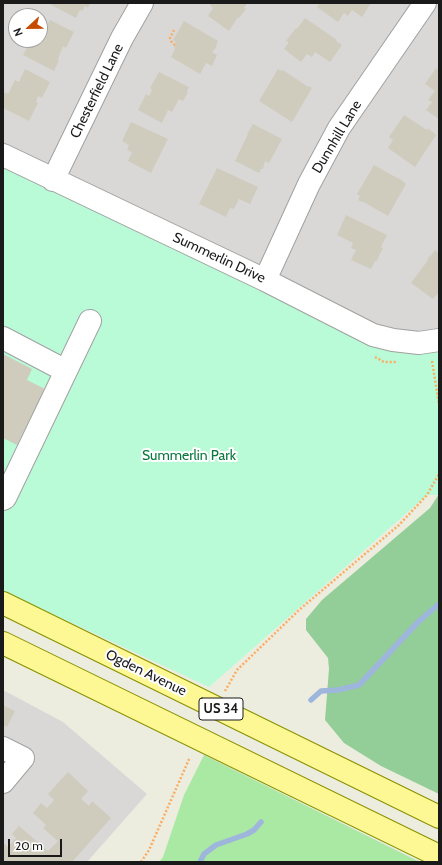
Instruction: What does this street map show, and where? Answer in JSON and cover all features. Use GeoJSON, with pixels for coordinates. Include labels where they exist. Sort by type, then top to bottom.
{"type":"FeatureCollection","features":[{"type":"Feature","properties":{"kind":"main road","name":"Ogden Avenue"},"geometry":{"type":"LineString","coordinates":[[3,604],[439,817]]}},
{"type":"Feature","properties":{"kind":"main road","name":"US 34"},"geometry":{"type":"LineString","coordinates":[[3,643],[439,856]]}},
{"type":"Feature","properties":{"kind":"street","name":"Chesterfield Lane"},"geometry":{"type":"LineString","coordinates":[[53,180],[122,38],[142,3]]}},
{"type":"Feature","properties":{"kind":"street","name":"Dunnhill Lane"},"geometry":{"type":"LineString","coordinates":[[265,280],[309,184],[339,128],[425,3]]}},
{"type":"Feature","properties":{"kind":"street","name":"Summerlin Drive"},"geometry":{"type":"LineString","coordinates":[[3,155],[265,280],[373,335],[393,340],[419,343],[439,340]]}},
{"type":"Feature","properties":{"kind":"street"},"geometry":{"type":"LineString","coordinates":[[6,486],[66,371],[90,321]]}},
{"type":"Feature","properties":{"kind":"street"},"geometry":{"type":"LineString","coordinates":[[3,338],[66,371]]}},
{"type":"Feature","properties":{"kind":"street"},"geometry":{"type":"LineString","coordinates":[[3,748],[23,758],[3,782]]}},
{"type":"Feature","properties":{"kind":"path"},"geometry":{"type":"LineString","coordinates":[[174,30],[170,38],[172,43],[175,45]]}},
{"type":"Feature","properties":{"kind":"path"},"geometry":{"type":"LineString","coordinates":[[432,361],[439,404]]}},
{"type":"Feature","properties":{"kind":"path"},"geometry":{"type":"LineString","coordinates":[[225,691],[237,670],[299,610],[399,525],[427,495],[439,474]]}},
{"type":"Feature","properties":{"kind":"path"},"geometry":{"type":"LineString","coordinates":[[141,862],[150,850],[191,756]]}},
{"type":"Feature","properties":{"kind":"shaded area"},"geometry":{"type":"Polygon","coordinates":[[[3,3],[439,3],[439,352],[407,354],[3,164],[3,3]]]}},
{"type":"Feature","properties":{"kind":"shaded area"},"geometry":{"type":"Polygon","coordinates":[[[3,690],[63,722],[147,794],[87,862],[3,862],[3,690]]]}},
{"type":"Feature","properties":{"kind":"green space","name":"Summerlin Park"},"geometry":{"type":"Polygon","coordinates":[[[3,161],[407,354],[439,352],[439,495],[427,495],[209,687],[3,591],[3,161]]]}},
{"type":"Feature","properties":{"kind":"green space"},"geometry":{"type":"Polygon","coordinates":[[[439,494],[439,794],[381,766],[344,743],[325,720],[329,669],[328,658],[306,630],[306,619],[322,600],[430,508],[439,494]]]}},
{"type":"Feature","properties":{"kind":"green space"},"geometry":{"type":"Polygon","coordinates":[[[204,755],[420,862],[159,862],[163,857],[184,795],[204,755]]]}},
{"type":"Feature","properties":{"kind":"building"},"geometry":{"type":"Polygon","coordinates":[[[48,3],[90,3],[88,8],[85,6],[82,11],[80,10],[76,18],[48,3]]]}},
{"type":"Feature","properties":{"kind":"building"},"geometry":{"type":"Polygon","coordinates":[[[211,3],[247,4],[244,8],[246,9],[239,18],[238,17],[229,31],[208,16],[213,8],[210,5],[211,3]]]}},
{"type":"Feature","properties":{"kind":"building"},"geometry":{"type":"Polygon","coordinates":[[[320,3],[371,3],[362,17],[352,10],[348,16],[344,13],[338,22],[317,7],[320,3]]]}},
{"type":"Feature","properties":{"kind":"building"},"geometry":{"type":"Polygon","coordinates":[[[305,18],[342,45],[330,62],[315,52],[312,57],[307,54],[301,62],[284,49],[289,42],[286,41],[305,18]]]}},
{"type":"Feature","properties":{"kind":"building"},"geometry":{"type":"Polygon","coordinates":[[[50,20],[74,32],[66,48],[63,46],[54,71],[23,55],[26,48],[48,48],[48,23],[50,20]]]}},
{"type":"Feature","properties":{"kind":"building"},"geometry":{"type":"Polygon","coordinates":[[[184,21],[218,41],[212,52],[217,55],[212,66],[206,63],[200,74],[171,57],[175,49],[174,47],[176,42],[173,40],[184,21]]]}},
{"type":"Feature","properties":{"kind":"building"},"geometry":{"type":"Polygon","coordinates":[[[436,68],[439,71],[439,119],[426,110],[432,102],[428,100],[435,91],[425,84],[436,68]]]}},
{"type":"Feature","properties":{"kind":"building"},"geometry":{"type":"Polygon","coordinates":[[[25,69],[50,82],[42,98],[38,96],[36,102],[38,103],[29,121],[3,108],[3,96],[5,92],[8,94],[15,80],[19,82],[25,69]]]}},
{"type":"Feature","properties":{"kind":"building"},"geometry":{"type":"Polygon","coordinates":[[[278,69],[283,70],[308,87],[309,86],[312,88],[292,122],[259,101],[278,69]]]}},
{"type":"Feature","properties":{"kind":"building"},"geometry":{"type":"Polygon","coordinates":[[[159,72],[189,87],[183,101],[179,99],[172,112],[168,110],[162,123],[138,110],[146,94],[149,96],[152,90],[150,88],[159,72]]]}},
{"type":"Feature","properties":{"kind":"building"},"geometry":{"type":"Polygon","coordinates":[[[404,115],[427,130],[428,128],[436,135],[415,167],[388,148],[393,140],[389,137],[404,115]]]}},
{"type":"Feature","properties":{"kind":"building"},"geometry":{"type":"Polygon","coordinates":[[[131,122],[168,139],[151,173],[128,161],[132,152],[127,150],[129,145],[122,141],[131,122]]]}},
{"type":"Feature","properties":{"kind":"building"},"geometry":{"type":"Polygon","coordinates":[[[253,124],[282,139],[269,163],[265,161],[263,169],[261,169],[259,173],[235,161],[253,124]]]}},
{"type":"Feature","properties":{"kind":"building"},"geometry":{"type":"Polygon","coordinates":[[[374,165],[399,178],[406,184],[388,216],[358,200],[360,196],[357,194],[374,165]]]}},
{"type":"Feature","properties":{"kind":"building"},"geometry":{"type":"Polygon","coordinates":[[[217,168],[258,187],[250,204],[239,199],[234,209],[230,208],[226,217],[199,204],[217,168]]]}},
{"type":"Feature","properties":{"kind":"building"},"geometry":{"type":"Polygon","coordinates":[[[346,215],[387,235],[381,247],[383,248],[371,269],[351,260],[356,250],[351,248],[353,243],[337,235],[346,215]]]}},
{"type":"Feature","properties":{"kind":"building"},"geometry":{"type":"Polygon","coordinates":[[[435,250],[439,253],[439,292],[433,299],[411,283],[428,260],[429,256],[430,257],[435,250]]]}},
{"type":"Feature","properties":{"kind":"building"},"geometry":{"type":"Polygon","coordinates":[[[3,354],[32,369],[27,380],[45,389],[17,445],[3,438],[3,354]]]}},
{"type":"Feature","properties":{"kind":"building"},"geometry":{"type":"Polygon","coordinates":[[[3,705],[15,711],[7,727],[3,725],[3,705]]]}},
{"type":"Feature","properties":{"kind":"building"},"geometry":{"type":"Polygon","coordinates":[[[68,772],[88,791],[81,799],[89,806],[92,801],[111,818],[72,862],[3,862],[3,846],[5,844],[8,847],[16,838],[12,834],[19,826],[48,851],[58,841],[43,828],[46,825],[33,813],[41,803],[47,808],[54,800],[48,794],[68,772]]]}},
{"type":"Feature","properties":{"kind":"waterway"},"geometry":{"type":"LineString","coordinates":[[311,700],[321,691],[338,690],[359,685],[419,621],[439,604]]}},
{"type":"Feature","properties":{"kind":"waterway"},"geometry":{"type":"LineString","coordinates":[[200,862],[204,854],[216,845],[247,834],[254,830],[261,822]]}}]}
